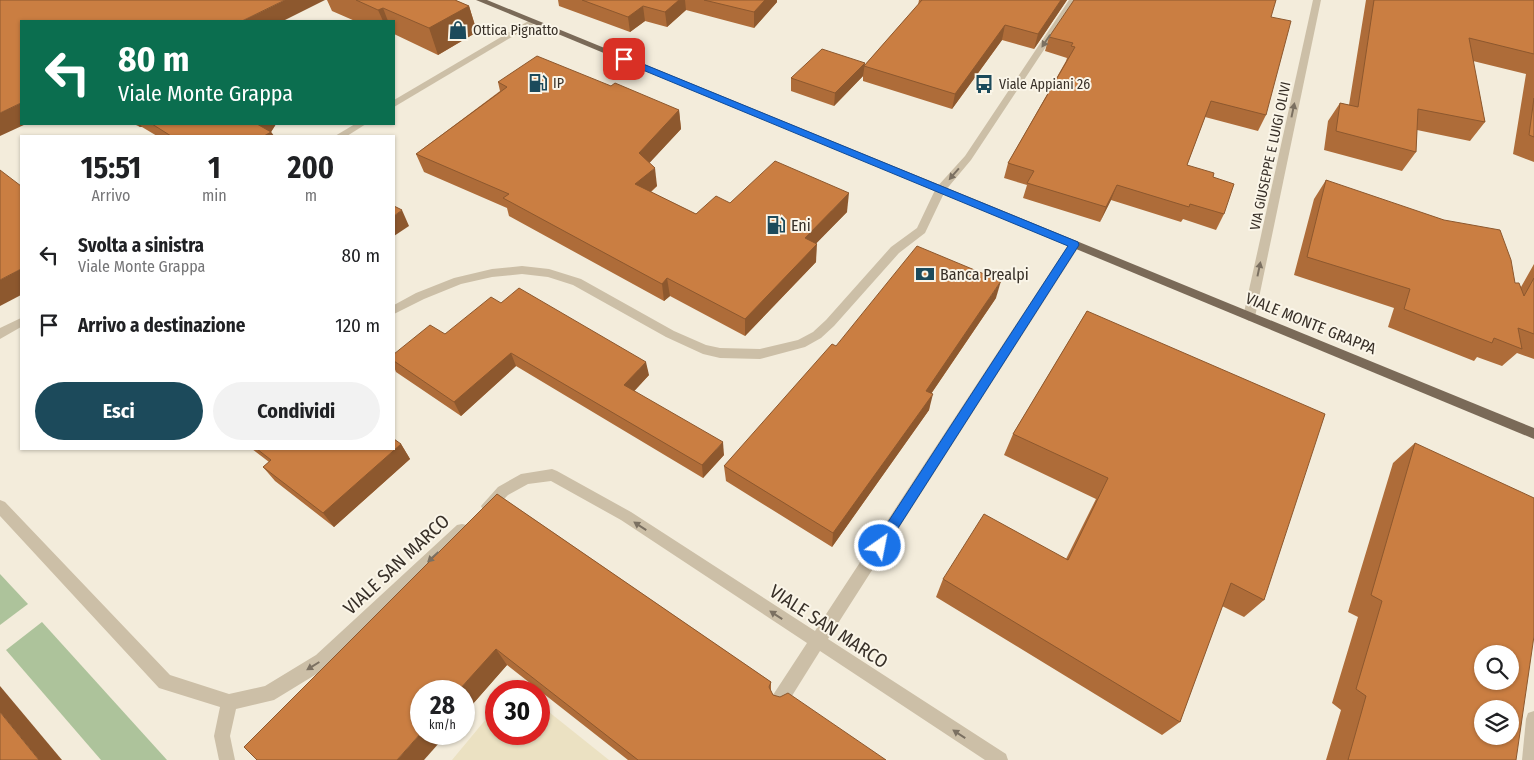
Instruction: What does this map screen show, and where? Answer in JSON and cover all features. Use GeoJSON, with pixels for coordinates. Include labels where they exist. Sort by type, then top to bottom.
{"type":"FeatureCollection","features":[{"type":"Feature","properties":{"kind":"main road","name":"VIALE MONTE GRAPPA"},"geometry":{"type":"LineString","coordinates":[[480,0],[1534,434]]}},
{"type":"Feature","properties":{"kind":"street"},"geometry":{"type":"LineString","coordinates":[[395,309],[420,296],[458,281],[492,273],[522,270],[549,273],[577,282],[670,334],[703,349],[720,353],[740,354],[780,350],[801,344],[816,335],[830,323],[895,250],[918,234],[940,190],[968,158],[1073,0]]}},
{"type":"Feature","properties":{"kind":"street","name":"VIA GIUSEPPE E LUIGI OLIVI"},"geometry":{"type":"LineString","coordinates":[[1249,317],[1317,0]]}},
{"type":"Feature","properties":{"kind":"street"},"geometry":{"type":"LineString","coordinates":[[395,103],[533,22]]}},
{"type":"Feature","properties":{"kind":"street"},"geometry":{"type":"LineString","coordinates":[[342,135],[359,125]]}},
{"type":"Feature","properties":{"kind":"street"},"geometry":{"type":"LineString","coordinates":[[779,702],[1074,245]]}},
{"type":"Feature","properties":{"kind":"street"},"geometry":{"type":"LineString","coordinates":[[0,334],[20,323]]}},
{"type":"Feature","properties":{"kind":"street","name":"VIALE SAN MARCO"},"geometry":{"type":"LineString","coordinates":[[0,506],[166,682],[229,702],[268,694],[322,661],[503,491],[526,478],[552,476],[626,516],[1000,760]]}},
{"type":"Feature","properties":{"kind":"street"},"geometry":{"type":"LineString","coordinates":[[227,760],[222,736],[229,702]]}},
{"type":"Feature","properties":{"kind":"street"},"geometry":{"type":"LineString","coordinates":[[1530,760],[1534,719]]}},
{"type":"Feature","properties":{"kind":"green space"},"geometry":{"type":"Polygon","coordinates":[[[0,574],[28,604],[0,625],[0,574]]]}},
{"type":"Feature","properties":{"kind":"green space"},"geometry":{"type":"Polygon","coordinates":[[[42,622],[167,760],[101,760],[6,650],[42,622]]]}},
{"type":"Feature","properties":{"kind":"shaded area"},"geometry":{"type":"Polygon","coordinates":[[[550,713],[609,760],[452,760],[464,745],[475,745],[475,732],[485,720],[485,745],[550,745],[550,713]]]}},
{"type":"Feature","properties":{"kind":"building"},"geometry":{"type":"Polygon","coordinates":[[[0,0],[285,0],[244,20],[20,20],[20,103],[0,113],[0,0]]]}},
{"type":"Feature","properties":{"kind":"building"},"geometry":{"type":"Polygon","coordinates":[[[356,0],[455,0],[469,6],[429,28],[383,8],[378,10],[356,0]]]}},
{"type":"Feature","properties":{"kind":"building"},"geometry":{"type":"Polygon","coordinates":[[[582,0],[679,0],[665,12],[643,6],[628,17],[582,0]]]}},
{"type":"Feature","properties":{"kind":"building"},"geometry":{"type":"Polygon","coordinates":[[[704,0],[765,0],[754,12],[704,0]]]}},
{"type":"Feature","properties":{"kind":"building"},"geometry":{"type":"Polygon","coordinates":[[[922,0],[1061,0],[1038,34],[1005,25],[955,94],[864,66],[922,0]]]}},
{"type":"Feature","properties":{"kind":"building"},"geometry":{"type":"Polygon","coordinates":[[[1074,0],[1276,0],[1271,17],[1291,21],[1266,115],[1211,101],[1187,165],[1214,173],[1213,177],[1234,184],[1224,214],[1190,204],[1189,207],[1117,185],[1106,207],[1027,183],[1034,171],[1008,163],[1075,47],[1071,46],[1073,43],[1049,37],[1074,0]]]}},
{"type":"Feature","properties":{"kind":"building"},"geometry":{"type":"Polygon","coordinates":[[[1374,0],[1534,0],[1534,54],[1469,38],[1485,122],[1418,109],[1416,152],[1336,131],[1340,103],[1358,107],[1374,0]]]}},
{"type":"Feature","properties":{"kind":"building"},"geometry":{"type":"Polygon","coordinates":[[[822,49],[865,63],[835,93],[791,78],[822,49]]]}},
{"type":"Feature","properties":{"kind":"building"},"geometry":{"type":"Polygon","coordinates":[[[537,56],[611,86],[615,83],[679,110],[639,153],[655,168],[635,184],[696,214],[716,196],[730,203],[775,161],[849,193],[805,238],[817,244],[745,319],[667,278],[662,284],[503,198],[509,194],[416,154],[507,87],[498,82],[537,56]]]}},
{"type":"Feature","properties":{"kind":"building"},"geometry":{"type":"Polygon","coordinates":[[[1534,98],[1534,137],[1529,135],[1534,98]]]}},
{"type":"Feature","properties":{"kind":"building"},"geometry":{"type":"Polygon","coordinates":[[[154,125],[259,125],[271,132],[266,135],[169,135],[154,125]]]}},
{"type":"Feature","properties":{"kind":"building"},"geometry":{"type":"Polygon","coordinates":[[[0,170],[20,185],[20,270],[0,280],[0,170]]]}},
{"type":"Feature","properties":{"kind":"building"},"geometry":{"type":"Polygon","coordinates":[[[1326,180],[1444,220],[1500,230],[1511,260],[1515,283],[1519,283],[1524,296],[1534,278],[1534,334],[1518,328],[1522,349],[1494,338],[1492,343],[1404,309],[1410,289],[1307,257],[1326,180]]]}},
{"type":"Feature","properties":{"kind":"building"},"geometry":{"type":"Polygon","coordinates":[[[395,206],[402,210],[395,215],[395,206]]]}},
{"type":"Feature","properties":{"kind":"building"},"geometry":{"type":"Polygon","coordinates":[[[917,246],[1001,281],[926,391],[933,394],[833,533],[724,466],[832,344],[836,346],[917,246]]]}},
{"type":"Feature","properties":{"kind":"building"},"geometry":{"type":"Polygon","coordinates":[[[519,288],[646,362],[624,385],[723,442],[702,465],[511,353],[454,402],[395,362],[395,353],[430,325],[445,334],[491,297],[501,303],[519,288]]]}},
{"type":"Feature","properties":{"kind":"building"},"geometry":{"type":"Polygon","coordinates":[[[1087,311],[1325,414],[1264,600],[1231,583],[1180,722],[943,579],[984,514],[1068,560],[1108,478],[1013,434],[1087,311]]]}},
{"type":"Feature","properties":{"kind":"building"},"geometry":{"type":"Polygon","coordinates":[[[395,440],[401,444],[395,449],[395,440]]]}},
{"type":"Feature","properties":{"kind":"building"},"geometry":{"type":"Polygon","coordinates":[[[1415,443],[1534,498],[1534,636],[1519,739],[1519,700],[1474,700],[1474,745],[1518,745],[1516,760],[1348,760],[1366,696],[1356,689],[1382,601],[1371,595],[1415,443]]]}},
{"type":"Feature","properties":{"kind":"building"},"geometry":{"type":"Polygon","coordinates":[[[258,450],[394,450],[323,513],[263,467],[271,460],[258,450]]]}},
{"type":"Feature","properties":{"kind":"building"},"geometry":{"type":"Polygon","coordinates":[[[497,494],[771,682],[769,687],[773,695],[780,697],[788,693],[886,760],[638,760],[550,691],[550,680],[536,680],[496,649],[468,680],[410,680],[410,745],[397,760],[257,760],[244,747],[497,494]]]}},
{"type":"Feature","properties":{"kind":"building"},"geometry":{"type":"Polygon","coordinates":[[[0,712],[39,760],[0,760],[0,712]]]}},
{"type":"Feature","properties":{"kind":"place","name":"Ottica Pignatto"},"geometry":{"type":"Point","coordinates":[458,30]}},
{"type":"Feature","properties":{"kind":"place","name":"IP"},"geometry":{"type":"Point","coordinates":[538,83]}},
{"type":"Feature","properties":{"kind":"place","name":"Viale Appiani 26"},"geometry":{"type":"Point","coordinates":[984,84]}},
{"type":"Feature","properties":{"kind":"place","name":"Eni"},"geometry":{"type":"Point","coordinates":[776,225]}},
{"type":"Feature","properties":{"kind":"place","name":"Banca Prealpi"},"geometry":{"type":"Point","coordinates":[925,274]}},
{"type":"Feature","properties":{"kind":"route"},"geometry":{"type":"LineString","coordinates":[[624,59],[1074,245],[880,546]]}}]}
